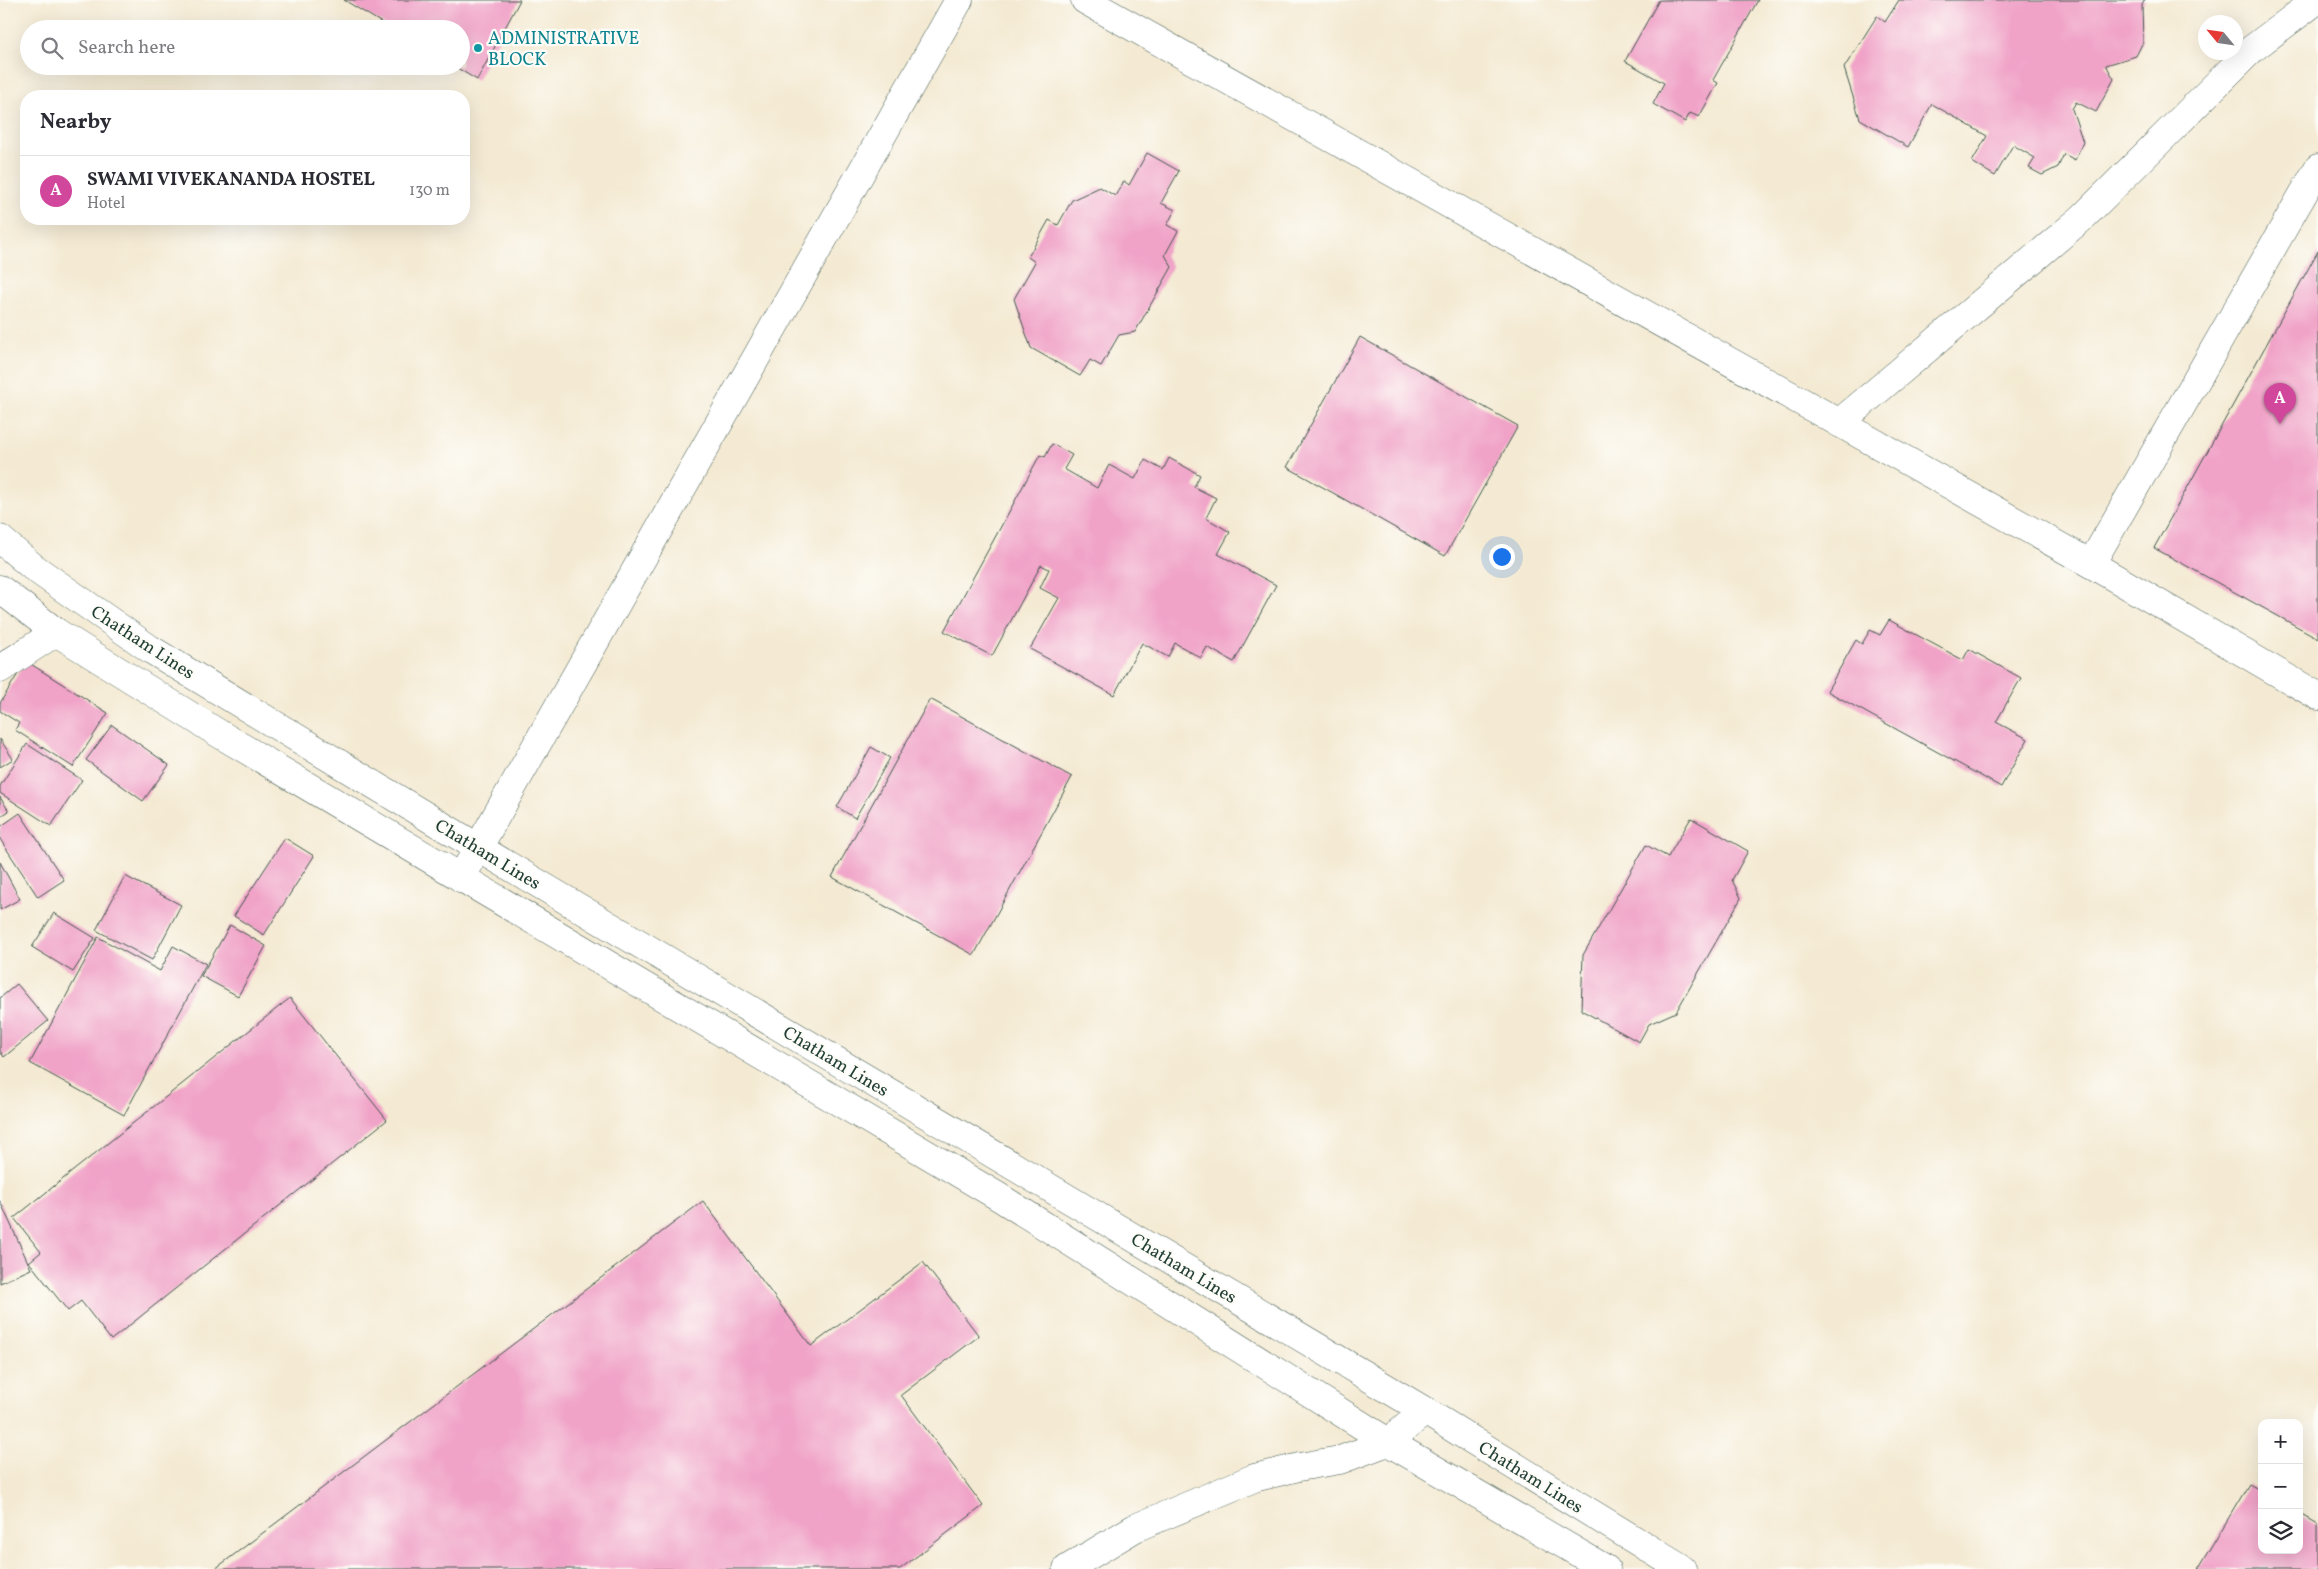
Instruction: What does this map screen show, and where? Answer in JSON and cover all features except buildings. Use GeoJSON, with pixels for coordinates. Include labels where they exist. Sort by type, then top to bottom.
{"type":"FeatureCollection","features":[{"type":"Feature","properties":{"kind":"main road"},"geometry":{"type":"LineString","coordinates":[[461,878],[959,0]]}},
{"type":"Feature","properties":{"kind":"main road"},"geometry":{"type":"LineString","coordinates":[[1085,0],[2091,564],[2318,696]]}},
{"type":"Feature","properties":{"kind":"main road"},"geometry":{"type":"LineString","coordinates":[[1838,423],[2082,218],[2252,49],[2317,0]]}},
{"type":"Feature","properties":{"kind":"main road"},"geometry":{"type":"LineString","coordinates":[[2091,564],[2318,168]]}},
{"type":"Feature","properties":{"kind":"main road","name":"Chatham Lines"},"geometry":{"type":"LineString","coordinates":[[0,539],[33,568],[150,649],[477,848],[1425,1411],[1682,1569]]}},
{"type":"Feature","properties":{"kind":"main road","name":"Chatham Lines"},"geometry":{"type":"LineString","coordinates":[[0,589],[56,632],[226,738],[999,1197],[1388,1442],[1606,1569]]}},
{"type":"Feature","properties":{"kind":"main road"},"geometry":{"type":"LineString","coordinates":[[0,669],[56,632]]}},
{"type":"Feature","properties":{"kind":"main road"},"geometry":{"type":"LineString","coordinates":[[1067,1569],[1135,1528],[1254,1478],[1299,1467],[1340,1460],[1388,1442],[1425,1411]]}},
{"type":"Feature","properties":{"kind":"place","name":"ADMINISTRATIVE BLOCK"},"geometry":{"type":"Point","coordinates":[478,48]}},
{"type":"Feature","properties":{"kind":"place","name":"SWAMI VIVEKANANDA HOSTEL"},"geometry":{"type":"Point","coordinates":[2280,424]}}]}
